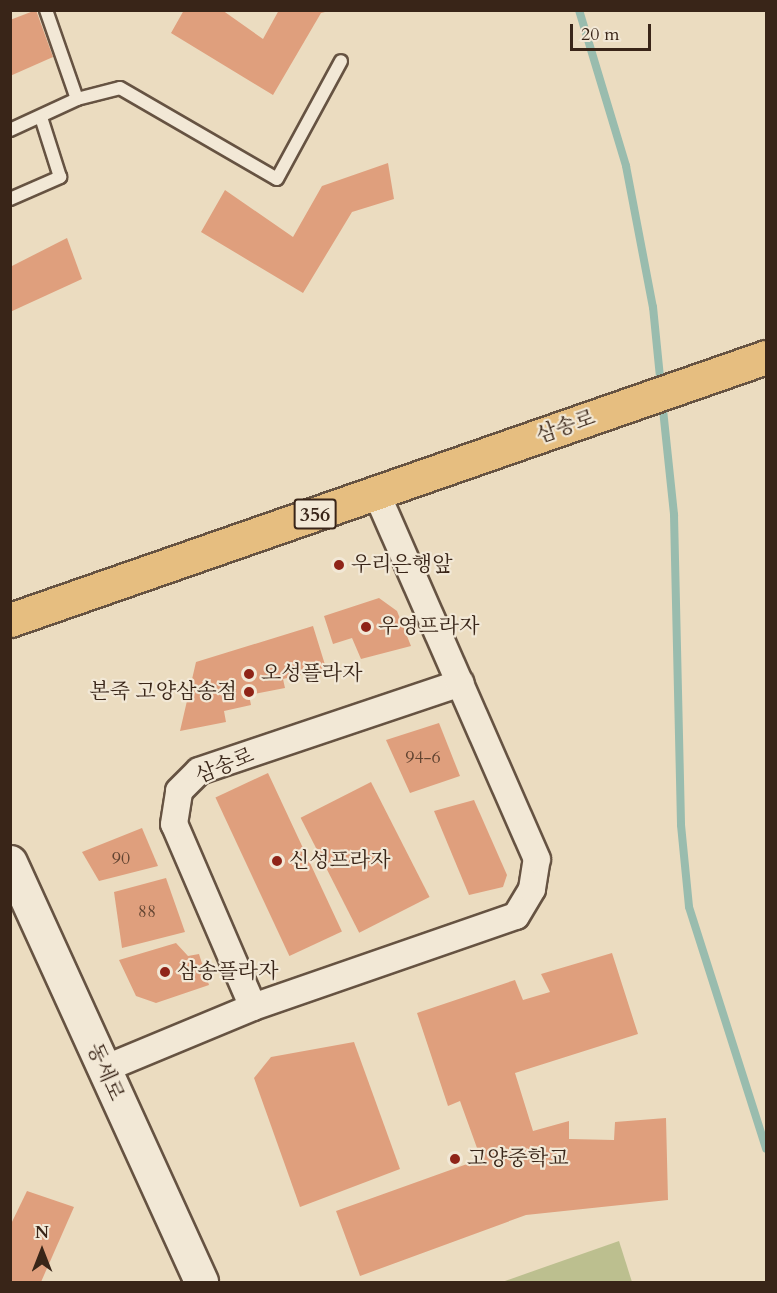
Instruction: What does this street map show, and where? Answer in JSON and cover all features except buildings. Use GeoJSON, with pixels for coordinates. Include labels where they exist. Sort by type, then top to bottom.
{"type":"FeatureCollection","features":[{"type":"Feature","properties":{"kind":"main road","name":"삼송로"},"geometry":{"type":"LineString","coordinates":[[10,621],[766,357]]}},
{"type":"Feature","properties":{"kind":"main road","name":"동세로"},"geometry":{"type":"LineString","coordinates":[[10,862],[201,1282]]}},
{"type":"Feature","properties":{"kind":"street"},"geometry":{"type":"LineString","coordinates":[[104,1069],[253,1007],[516,916],[532,889],[537,859],[376,493]]}},
{"type":"Feature","properties":{"kind":"street","name":"삼송로"},"geometry":{"type":"LineString","coordinates":[[253,1007],[174,824],[178,791],[199,771],[461,683]]}},
{"type":"Feature","properties":{"kind":"lane"},"geometry":{"type":"LineString","coordinates":[[46,10],[77,99]]}},
{"type":"Feature","properties":{"kind":"lane"},"geometry":{"type":"LineString","coordinates":[[10,130],[77,99],[120,88],[277,179],[341,61]]}},
{"type":"Feature","properties":{"kind":"lane"},"geometry":{"type":"LineString","coordinates":[[10,199],[60,177],[41,117]]}},
{"type":"Feature","properties":{"kind":"green space"},"geometry":{"type":"Polygon","coordinates":[[[619,1241],[632,1282],[502,1282],[619,1241]]]}},
{"type":"Feature","properties":{"kind":"waterway"},"geometry":{"type":"LineString","coordinates":[[579,10],[626,166],[653,307],[661,387]]}},
{"type":"Feature","properties":{"kind":"waterway"},"geometry":{"type":"LineString","coordinates":[[662,400],[674,515],[681,825],[689,907],[766,1149]]}},
{"type":"Feature","properties":{"kind":"place","name":"우리은행앞"},"geometry":{"type":"Point","coordinates":[339,565]}},
{"type":"Feature","properties":{"kind":"place","name":"우영프라자"},"geometry":{"type":"Point","coordinates":[366,627]}},
{"type":"Feature","properties":{"kind":"place","name":"오성플라자"},"geometry":{"type":"Point","coordinates":[249,674]}},
{"type":"Feature","properties":{"kind":"place","name":"본죽 고양삼송점"},"geometry":{"type":"Point","coordinates":[249,692]}},
{"type":"Feature","properties":{"kind":"place","name":"신성프라자"},"geometry":{"type":"Point","coordinates":[277,861]}},
{"type":"Feature","properties":{"kind":"place","name":"삼송플라자"},"geometry":{"type":"Point","coordinates":[165,972]}},
{"type":"Feature","properties":{"kind":"place","name":"고양중학교"},"geometry":{"type":"Point","coordinates":[455,1159]}}]}
